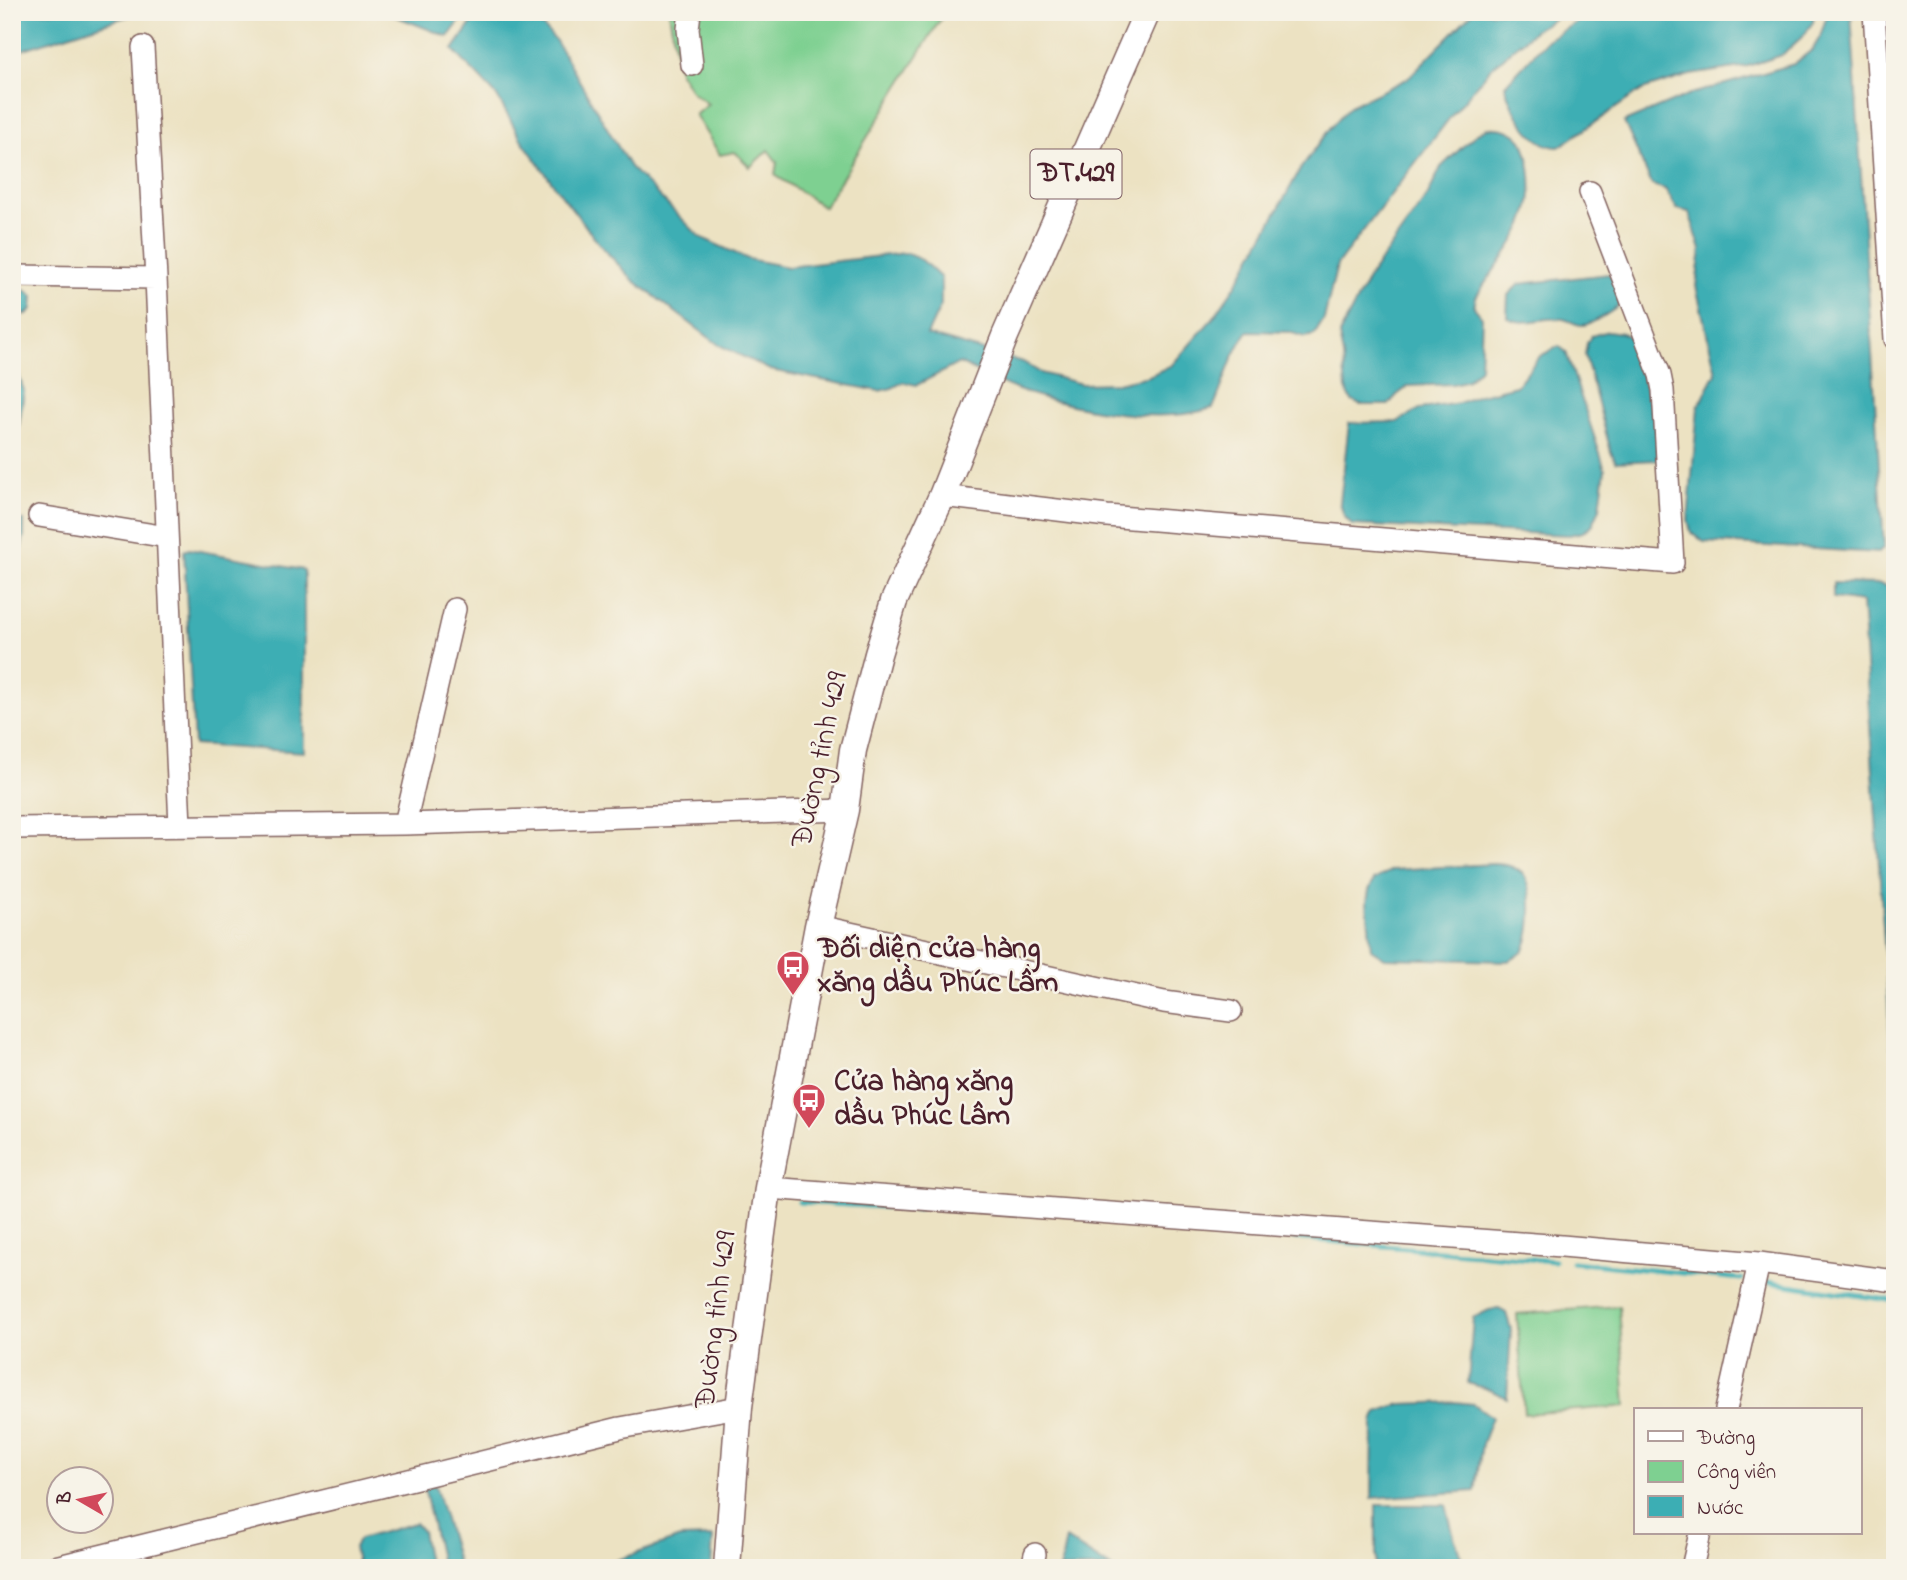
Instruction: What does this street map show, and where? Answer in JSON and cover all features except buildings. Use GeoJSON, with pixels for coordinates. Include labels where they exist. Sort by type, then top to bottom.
{"type":"FeatureCollection","features":[{"type":"Feature","properties":{"kind":"main road","name":"Đường tỉnh 429"},"geometry":{"type":"LineString","coordinates":[[727,1568],[739,1407],[768,1188],[818,926],[845,810],[853,750],[890,614],[942,496],[1005,335],[1146,12]]}},
{"type":"Feature","properties":{"kind":"street"},"geometry":{"type":"LineString","coordinates":[[690,12],[688,29],[692,65]]}},
{"type":"Feature","properties":{"kind":"street"},"geometry":{"type":"LineString","coordinates":[[1874,12],[1895,339]]}},
{"type":"Feature","properties":{"kind":"street"},"geometry":{"type":"LineString","coordinates":[[143,47],[180,826]]}},
{"type":"Feature","properties":{"kind":"street"},"geometry":{"type":"LineString","coordinates":[[942,496],[1107,516],[1673,563],[1660,375],[1590,192]]}},
{"type":"Feature","properties":{"kind":"street"},"geometry":{"type":"LineString","coordinates":[[12,276],[156,278]]}},
{"type":"Feature","properties":{"kind":"street"},"geometry":{"type":"LineString","coordinates":[[39,516],[167,537]]}},
{"type":"Feature","properties":{"kind":"street"},"geometry":{"type":"LineString","coordinates":[[405,824],[455,609]]}},
{"type":"Feature","properties":{"kind":"street"},"geometry":{"type":"LineString","coordinates":[[12,828],[405,824],[845,810]]}},
{"type":"Feature","properties":{"kind":"street"},"geometry":{"type":"LineString","coordinates":[[818,926],[1164,1002],[1231,1011]]}},
{"type":"Feature","properties":{"kind":"street"},"geometry":{"type":"LineString","coordinates":[[768,1188],[1759,1263],[1895,1281]]}},
{"type":"Feature","properties":{"kind":"street"},"geometry":{"type":"LineString","coordinates":[[1726,1408],[1759,1263]]}},
{"type":"Feature","properties":{"kind":"street"},"geometry":{"type":"LineString","coordinates":[[51,1568],[620,1427],[739,1407]]}},
{"type":"Feature","properties":{"kind":"street"},"geometry":{"type":"LineString","coordinates":[[1692,1568],[1700,1534]]}},
{"type":"Feature","properties":{"kind":"green space"},"geometry":{"type":"Polygon","coordinates":[[[669,12],[945,12],[824,207],[775,175],[777,162],[768,150],[750,167],[735,152],[720,155],[695,115],[708,104],[692,92],[679,71],[669,12]]]}},
{"type":"Feature","properties":{"kind":"green space"},"geometry":{"type":"Polygon","coordinates":[[[1619,1306],[1626,1406],[1524,1414],[1517,1314],[1619,1306]]]}},
{"type":"Feature","properties":{"kind":"water"},"geometry":{"type":"Polygon","coordinates":[[[12,12],[141,12],[12,53],[12,12]]]}},
{"type":"Feature","properties":{"kind":"water"},"geometry":{"type":"Polygon","coordinates":[[[385,12],[467,12],[448,37],[385,12]]]}},
{"type":"Feature","properties":{"kind":"water"},"geometry":{"type":"Polygon","coordinates":[[[479,12],[530,12],[556,41],[630,167],[700,237],[748,259],[788,267],[905,253],[922,260],[941,278],[941,305],[927,335],[1023,362],[1041,373],[1081,384],[1117,383],[1149,376],[1172,365],[1214,317],[1236,285],[1301,168],[1350,106],[1407,79],[1473,12],[1566,12],[1535,30],[1490,69],[1452,115],[1337,265],[1324,319],[1314,335],[1305,337],[1289,332],[1248,331],[1232,359],[1213,408],[1192,413],[1145,415],[1095,410],[1048,399],[1010,387],[959,363],[917,385],[903,382],[879,391],[770,370],[719,345],[633,280],[600,245],[521,139],[497,96],[453,50],[479,12]]]}},
{"type":"Feature","properties":{"kind":"water"},"geometry":{"type":"Polygon","coordinates":[[[1593,12],[1814,12],[1813,22],[1805,34],[1782,55],[1748,66],[1690,75],[1642,90],[1559,147],[1549,146],[1524,125],[1512,105],[1505,85],[1547,40],[1593,12]]]}},
{"type":"Feature","properties":{"kind":"water"},"geometry":{"type":"Polygon","coordinates":[[[1828,12],[1851,12],[1884,547],[1879,553],[1704,542],[1691,532],[1688,520],[1698,407],[1716,373],[1696,286],[1701,250],[1689,212],[1677,209],[1665,189],[1652,185],[1624,122],[1688,95],[1794,64],[1813,49],[1828,12]]]}},
{"type":"Feature","properties":{"kind":"water"},"geometry":{"type":"Polygon","coordinates":[[[1487,128],[1500,128],[1511,132],[1524,144],[1531,174],[1531,194],[1520,230],[1476,297],[1474,307],[1482,317],[1480,368],[1468,380],[1453,384],[1409,386],[1388,405],[1360,405],[1352,401],[1346,389],[1339,335],[1369,277],[1428,195],[1441,167],[1477,133],[1487,128]]]}},
{"type":"Feature","properties":{"kind":"water"},"geometry":{"type":"Polygon","coordinates":[[[1609,274],[1616,283],[1619,306],[1594,322],[1581,325],[1556,319],[1520,322],[1507,317],[1508,295],[1519,284],[1609,274]]]}},
{"type":"Feature","properties":{"kind":"water"},"geometry":{"type":"Polygon","coordinates":[[[24,289],[33,296],[32,309],[27,314],[12,316],[12,292],[24,289]]]}},
{"type":"Feature","properties":{"kind":"water"},"geometry":{"type":"Polygon","coordinates":[[[1608,331],[1630,337],[1659,433],[1657,460],[1616,462],[1611,452],[1585,355],[1591,336],[1608,331]]]}},
{"type":"Feature","properties":{"kind":"water"},"geometry":{"type":"Polygon","coordinates":[[[1559,346],[1566,352],[1605,469],[1600,508],[1593,524],[1583,532],[1569,535],[1352,525],[1344,516],[1340,503],[1349,423],[1397,422],[1420,409],[1459,403],[1516,386],[1540,356],[1559,346]]]}},
{"type":"Feature","properties":{"kind":"water"},"geometry":{"type":"Polygon","coordinates":[[[19,376],[24,391],[12,472],[12,377],[19,376]]]}},
{"type":"Feature","properties":{"kind":"water"},"geometry":{"type":"Polygon","coordinates":[[[12,518],[24,521],[24,536],[12,589],[12,518]]]}},
{"type":"Feature","properties":{"kind":"water"},"geometry":{"type":"Polygon","coordinates":[[[189,549],[304,570],[304,752],[194,745],[184,551],[189,549]]]}},
{"type":"Feature","properties":{"kind":"water"},"geometry":{"type":"Polygon","coordinates":[[[1833,583],[1881,584],[1893,588],[1894,592],[1895,1053],[1891,1049],[1862,602],[1833,598],[1833,583]]]}},
{"type":"Feature","properties":{"kind":"water"},"geometry":{"type":"Polygon","coordinates":[[[1506,865],[1521,872],[1530,891],[1528,935],[1523,951],[1518,956],[1509,961],[1385,958],[1371,949],[1367,902],[1374,880],[1392,870],[1506,865]]]}},
{"type":"Feature","properties":{"kind":"water"},"geometry":{"type":"Polygon","coordinates":[[[1499,1309],[1506,1313],[1511,1329],[1507,1398],[1468,1383],[1473,1318],[1489,1310],[1499,1309]]]}},
{"type":"Feature","properties":{"kind":"water"},"geometry":{"type":"Polygon","coordinates":[[[1400,1404],[1474,1404],[1492,1417],[1482,1444],[1475,1491],[1372,1498],[1373,1421],[1377,1412],[1400,1404]]]}},
{"type":"Feature","properties":{"kind":"water"},"geometry":{"type":"Polygon","coordinates":[[[435,1485],[457,1568],[442,1568],[424,1487],[435,1485]]]}},
{"type":"Feature","properties":{"kind":"water"},"geometry":{"type":"Polygon","coordinates":[[[1376,1505],[1446,1505],[1465,1568],[1376,1568],[1376,1505]]]}},
{"type":"Feature","properties":{"kind":"water"},"geometry":{"type":"Polygon","coordinates":[[[415,1523],[422,1531],[429,1568],[358,1568],[354,1547],[359,1539],[415,1523]]]}},
{"type":"Feature","properties":{"kind":"water"},"geometry":{"type":"Polygon","coordinates":[[[713,1537],[711,1568],[595,1568],[680,1538],[713,1537]]]}},
{"type":"Feature","properties":{"kind":"water"},"geometry":{"type":"Polygon","coordinates":[[[1066,1539],[1111,1568],[1060,1568],[1066,1539]]]}},
{"type":"Feature","properties":{"kind":"waterway"},"geometry":{"type":"LineString","coordinates":[[799,1202],[918,1209]]}},
{"type":"Feature","properties":{"kind":"waterway"},"geometry":{"type":"LineString","coordinates":[[1214,1231],[1554,1261]]}},
{"type":"Feature","properties":{"kind":"waterway"},"geometry":{"type":"LineString","coordinates":[[1572,1262],[1741,1279]]}},
{"type":"Feature","properties":{"kind":"waterway"},"geometry":{"type":"LineString","coordinates":[[1768,1282],[1895,1301]]}},
{"type":"Feature","properties":{"kind":"place","name":"Đối diện cửa hàng xăng dầu Phúc Lâm"},"geometry":{"type":"Point","coordinates":[793,997]}},
{"type":"Feature","properties":{"kind":"place","name":"Cửa hàng xăng dầu Phúc Lâm"},"geometry":{"type":"Point","coordinates":[809,1130]}}]}
